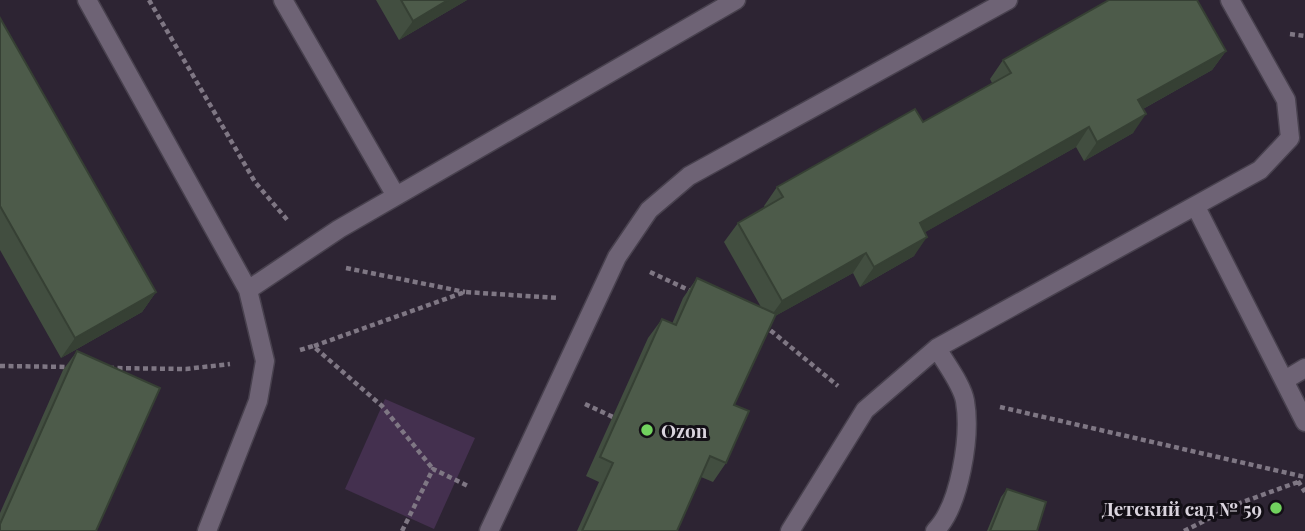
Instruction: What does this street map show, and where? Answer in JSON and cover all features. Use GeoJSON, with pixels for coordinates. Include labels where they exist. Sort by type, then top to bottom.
{"type":"FeatureCollection","features":[{"type":"Feature","properties":{"kind":"lane"},"geometry":{"type":"LineString","coordinates":[[87,0],[248,290],[265,361],[258,401],[207,531]]}},
{"type":"Feature","properties":{"kind":"lane"},"geometry":{"type":"LineString","coordinates":[[283,0],[396,196]]}},
{"type":"Feature","properties":{"kind":"lane"},"geometry":{"type":"LineString","coordinates":[[248,290],[396,196],[736,0]]}},
{"type":"Feature","properties":{"kind":"lane"},"geometry":{"type":"LineString","coordinates":[[489,531],[594,301],[617,257],[649,210],[689,176],[1008,0]]}},
{"type":"Feature","properties":{"kind":"lane"},"geometry":{"type":"LineString","coordinates":[[790,531],[865,410],[937,348],[1260,170],[1290,138],[1286,100],[1230,0]]}},
{"type":"Feature","properties":{"kind":"lane"},"geometry":{"type":"LineString","coordinates":[[1196,207],[1305,422]]}},
{"type":"Feature","properties":{"kind":"lane"},"geometry":{"type":"LineString","coordinates":[[935,531],[946,520],[965,455],[965,399],[937,348]]}},
{"type":"Feature","properties":{"kind":"lane"},"geometry":{"type":"LineString","coordinates":[[1285,380],[1305,368]]}},
{"type":"Feature","properties":{"kind":"path"},"geometry":{"type":"LineString","coordinates":[[149,0],[255,182],[312,248],[340,267],[465,292],[594,301]]}},
{"type":"Feature","properties":{"kind":"path"},"geometry":{"type":"LineString","coordinates":[[617,257],[706,298]]}},
{"type":"Feature","properties":{"kind":"path"},"geometry":{"type":"LineString","coordinates":[[106,368],[186,369],[265,361],[465,292]]}},
{"type":"Feature","properties":{"kind":"path"},"geometry":{"type":"LineString","coordinates":[[757,322],[769,328],[865,410]]}},
{"type":"Feature","properties":{"kind":"path"},"geometry":{"type":"LineString","coordinates":[[313,346],[382,406],[433,469],[502,502]]}},
{"type":"Feature","properties":{"kind":"path"},"geometry":{"type":"LineString","coordinates":[[0,366],[80,367]]}},
{"type":"Feature","properties":{"kind":"path"},"geometry":{"type":"LineString","coordinates":[[965,399],[1305,477]]}},
{"type":"Feature","properties":{"kind":"path"},"geometry":{"type":"LineString","coordinates":[[594,408],[613,417]]}},
{"type":"Feature","properties":{"kind":"path"},"geometry":{"type":"LineString","coordinates":[[402,531],[433,469]]}},
{"type":"Feature","properties":{"kind":"path"},"geometry":{"type":"LineString","coordinates":[[1297,475],[1305,492]]}},
{"type":"Feature","properties":{"kind":"path"},"geometry":{"type":"LineString","coordinates":[[1184,531],[1240,503],[1298,482]]}},
{"type":"Feature","properties":{"kind":"shaded area"},"geometry":{"type":"Polygon","coordinates":[[[385,399],[475,438],[434,529],[345,489],[385,399]]]}},
{"type":"Feature","properties":{"kind":"building"},"geometry":{"type":"Polygon","coordinates":[[[401,0],[448,0],[413,21],[401,0]]]}},
{"type":"Feature","properties":{"kind":"building"},"geometry":{"type":"Polygon","coordinates":[[[1109,0],[1197,0],[1226,51],[1138,100],[1146,114],[1097,142],[1089,127],[920,223],[927,237],[874,267],[866,253],[782,301],[738,223],[783,197],[777,187],[915,109],[923,122],[1011,73],[1003,60],[1109,0]]]}},
{"type":"Feature","properties":{"kind":"building"},"geometry":{"type":"Polygon","coordinates":[[[0,18],[156,292],[75,338],[0,206],[0,18]]]}},
{"type":"Feature","properties":{"kind":"building"},"geometry":{"type":"Polygon","coordinates":[[[697,278],[776,314],[734,405],[749,411],[726,463],[710,456],[677,531],[582,531],[613,463],[600,457],[662,319],[676,325],[697,278]]]}},
{"type":"Feature","properties":{"kind":"building"},"geometry":{"type":"Polygon","coordinates":[[[77,351],[160,388],[96,531],[0,531],[0,524],[77,351]]]}},
{"type":"Feature","properties":{"kind":"building"},"geometry":{"type":"Polygon","coordinates":[[[1007,489],[1046,502],[1037,531],[990,531],[1007,489]]]}},
{"type":"Feature","properties":{"kind":"place","name":"Ozon"},"geometry":{"type":"Point","coordinates":[647,430]}},
{"type":"Feature","properties":{"kind":"place","name":"Детский сад № 59"},"geometry":{"type":"Point","coordinates":[1276,508]}}]}
